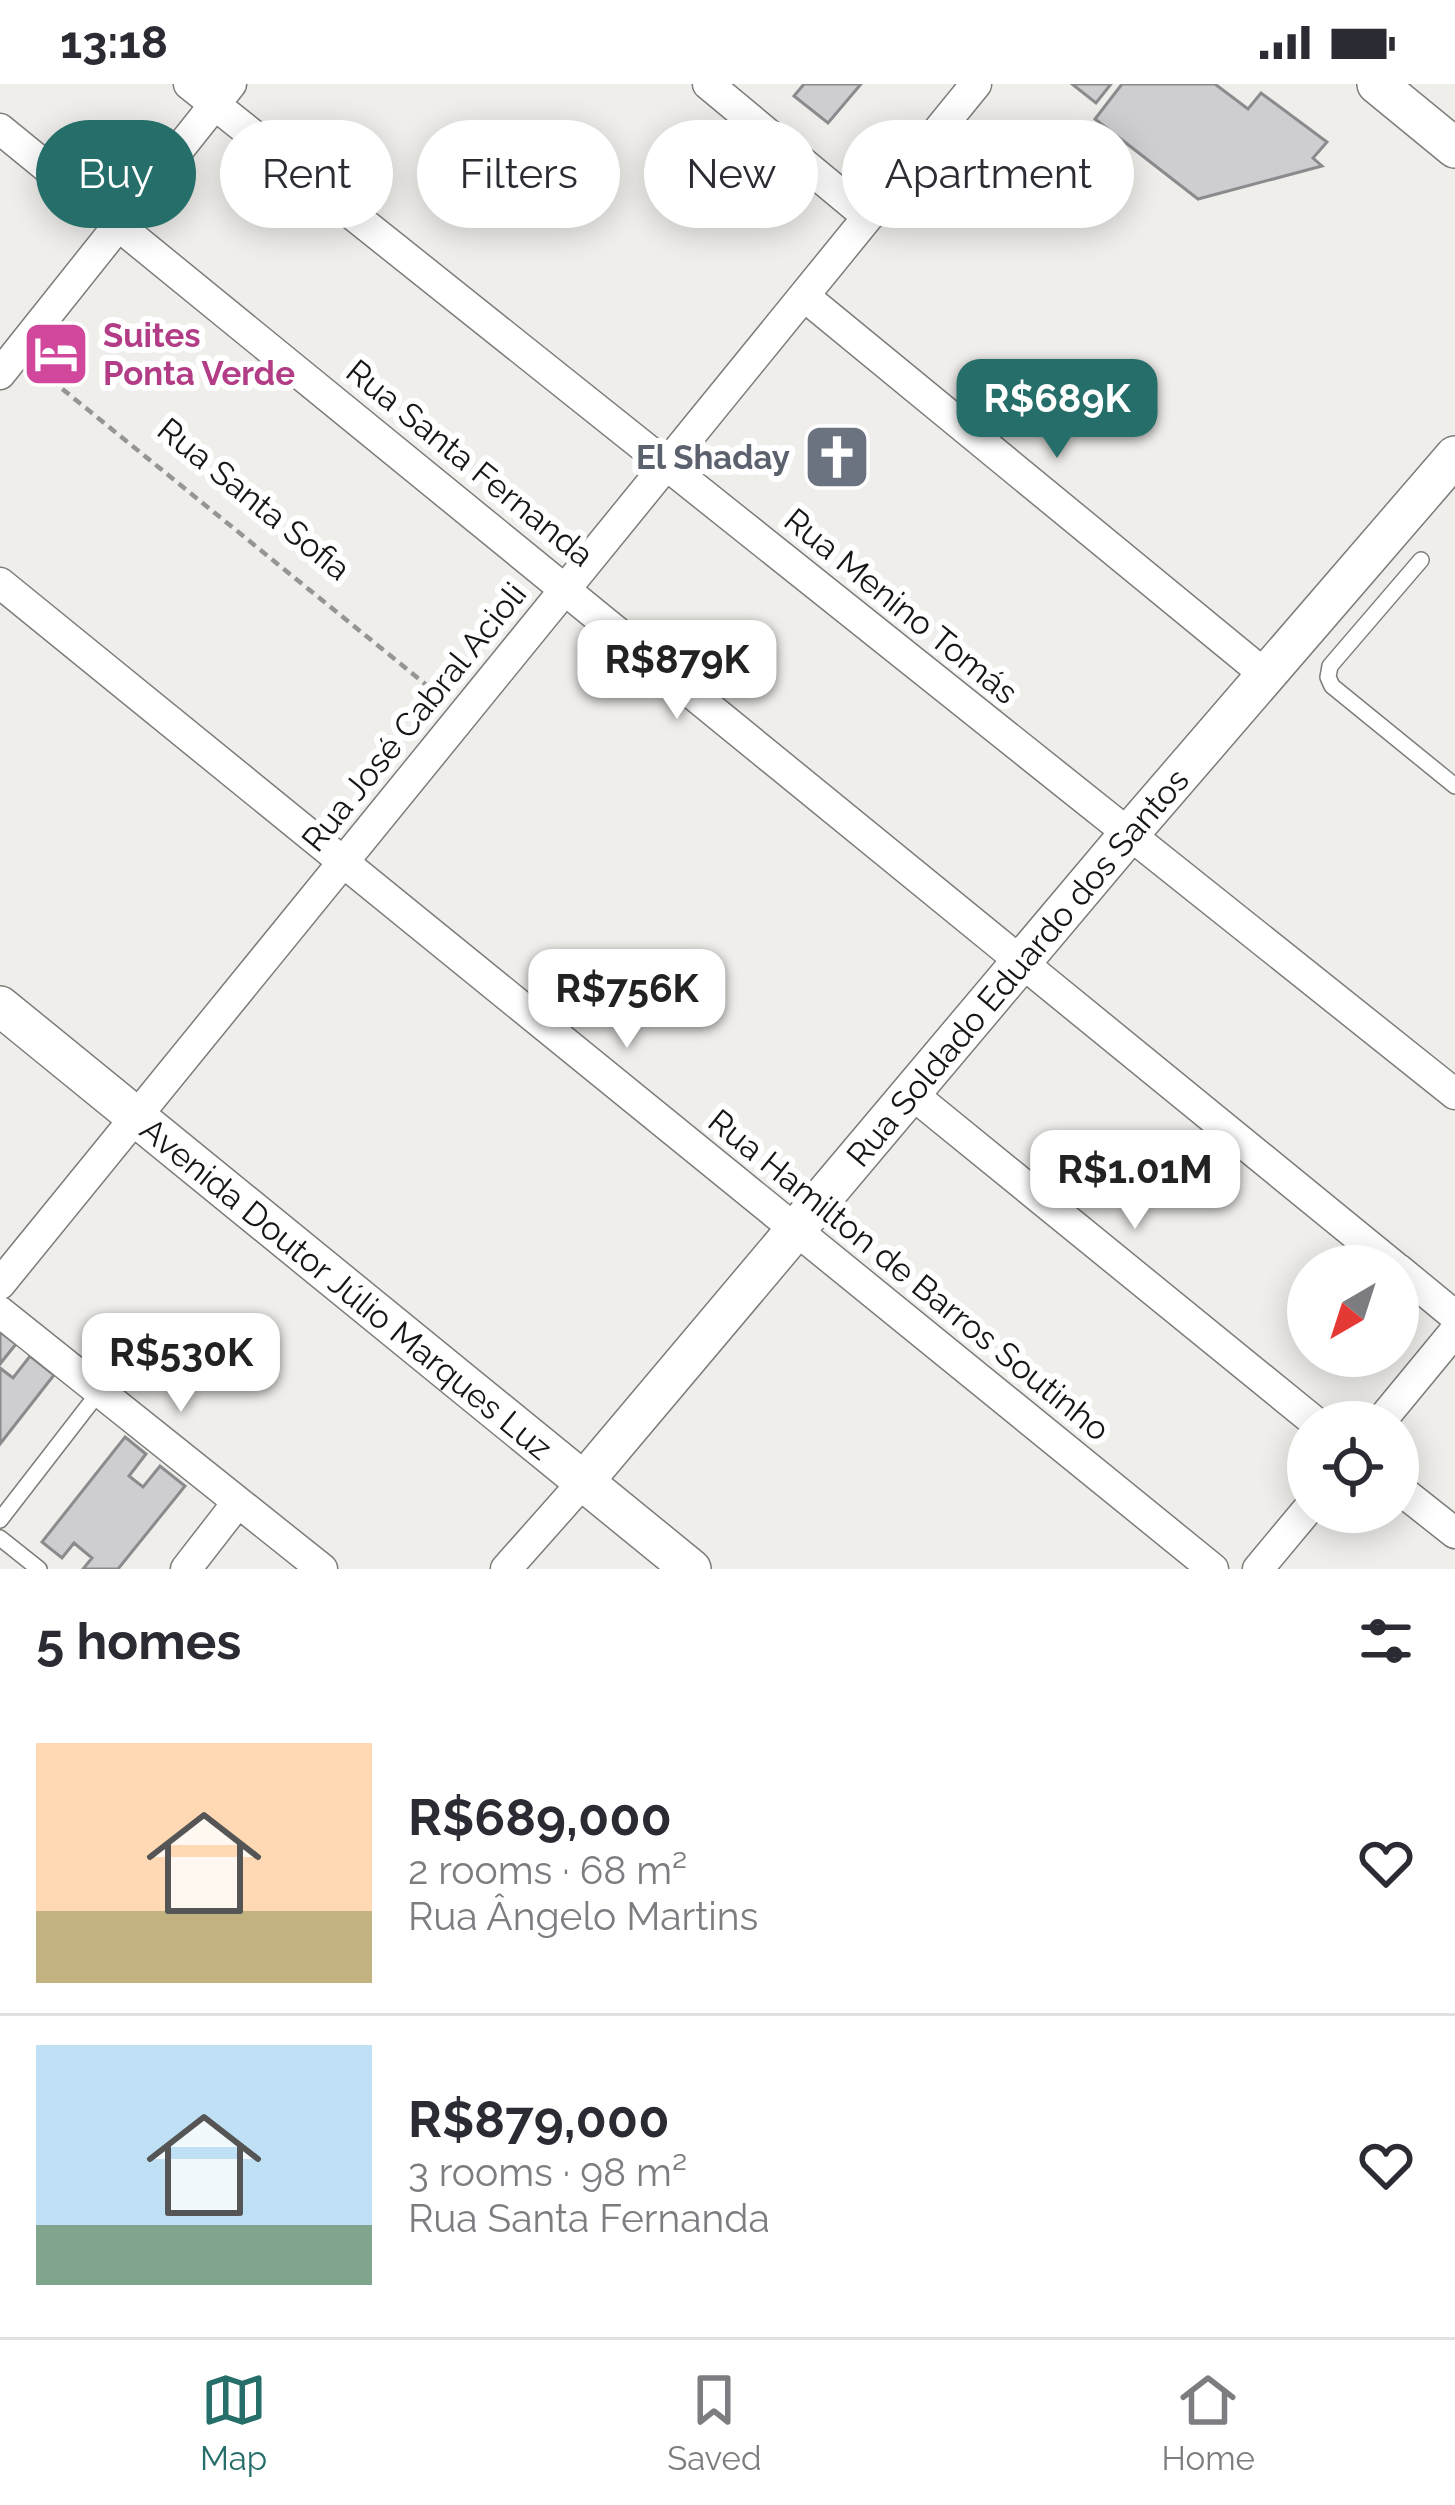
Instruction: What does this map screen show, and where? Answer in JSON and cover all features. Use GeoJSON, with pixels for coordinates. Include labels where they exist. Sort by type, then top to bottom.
{"type":"FeatureCollection","features":[{"type":"Feature","properties":{"kind":"street","name":"Rua Menino Tomás"},"geometry":{"type":"LineString","coordinates":[[190,84],[223,94],[667,464],[1455,1094]]}},
{"type":"Feature","properties":{"kind":"street"},"geometry":{"type":"LineString","coordinates":[[709,84],[842,195]]}},
{"type":"Feature","properties":{"kind":"street","name":"Rua José Cabral Acioli"},"geometry":{"type":"LineString","coordinates":[[947,120],[976,84]]}},
{"type":"Feature","properties":{"kind":"street"},"geometry":{"type":"LineString","coordinates":[[1377,84],[1455,148]]}},
{"type":"Feature","properties":{"kind":"street"},"geometry":{"type":"LineString","coordinates":[[196,128],[223,94]]}},
{"type":"Feature","properties":{"kind":"street","name":"Rua Santa Fernanda"},"geometry":{"type":"LineString","coordinates":[[0,128],[36,157]]}},
{"type":"Feature","properties":{"kind":"street"},"geometry":{"type":"LineString","coordinates":[[9,363],[116,228]]}},
{"type":"Feature","properties":{"kind":"street","name":"Rua Santa Fernanda"},"geometry":{"type":"LineString","coordinates":[[124,228],[1368,1245]]}},
{"type":"Feature","properties":{"kind":"street","name":"Rua José Cabral Acioli"},"geometry":{"type":"LineString","coordinates":[[0,1283],[859,228]]}},
{"type":"Feature","properties":{"kind":"street"},"geometry":{"type":"LineString","coordinates":[[804,296],[1268,676]]}},
{"type":"Feature","properties":{"kind":"street","name":"Rua Soldado Eduardo dos Santos"},"geometry":{"type":"LineString","coordinates":[[584,1481],[1455,456]]}},
{"type":"Feature","properties":{"kind":"street","name":"Rua Hamilton de Barros Soutinho"},"geometry":{"type":"LineString","coordinates":[[0,583],[1213,1569]]}},
{"type":"Feature","properties":{"kind":"street","name":"Avenida Doutor Júlio Marques Luz"},"geometry":{"type":"LineString","coordinates":[[0,1006],[691,1569]]}},
{"type":"Feature","properties":{"kind":"street"},"geometry":{"type":"LineString","coordinates":[[912,1094],[1289,1401]]}},
{"type":"Feature","properties":{"kind":"street","name":"Rua Santa Fernanda"},"geometry":{"type":"LineString","coordinates":[[1419,1287],[1455,1316]]}},
{"type":"Feature","properties":{"kind":"street"},"geometry":{"type":"LineString","coordinates":[[0,1312],[322,1569]]}},
{"type":"Feature","properties":{"kind":"street"},"geometry":{"type":"LineString","coordinates":[[1397,1401],[1455,1331]]}},
{"type":"Feature","properties":{"kind":"street"},"geometry":{"type":"LineString","coordinates":[[506,1569],[584,1481]]}},
{"type":"Feature","properties":{"kind":"street"},"geometry":{"type":"LineString","coordinates":[[186,1569],[238,1502]]}},
{"type":"Feature","properties":{"kind":"street"},"geometry":{"type":"LineString","coordinates":[[1419,1505],[1455,1533]]}},
{"type":"Feature","properties":{"kind":"street"},"geometry":{"type":"LineString","coordinates":[[1258,1569],[1288,1533]]}},
{"type":"Feature","properties":{"kind":"lane"},"geometry":{"type":"LineString","coordinates":[[1421,560],[1330,666],[1328,677],[1332,686],[1455,786]]}},
{"type":"Feature","properties":{"kind":"lane"},"geometry":{"type":"LineString","coordinates":[[0,1520],[100,1392]]}},
{"type":"Feature","properties":{"kind":"lane"},"geometry":{"type":"LineString","coordinates":[[0,1538],[39,1569]]}},
{"type":"Feature","properties":{"kind":"path","name":"Rua Santa Sofia"},"geometry":{"type":"LineString","coordinates":[[9,363],[463,714]]}},
{"type":"Feature","properties":{"kind":"building"},"geometry":{"type":"Polygon","coordinates":[[[804,84],[861,84],[828,123],[794,96],[804,84]]]}},
{"type":"Feature","properties":{"kind":"building"},"geometry":{"type":"Polygon","coordinates":[[[1072,84],[1111,84],[1096,103],[1072,84]]]}},
{"type":"Feature","properties":{"kind":"building"},"geometry":{"type":"Polygon","coordinates":[[[1122,84],[1215,84],[1248,109],[1261,93],[1327,142],[1313,158],[1322,166],[1198,199],[1134,149],[1134,120],[1095,119],[1122,84]]]}},
{"type":"Feature","properties":{"kind":"building"},"geometry":{"type":"Polygon","coordinates":[[[0,1332],[16,1344],[0,1364],[0,1332]]]}},
{"type":"Feature","properties":{"kind":"building"},"geometry":{"type":"Polygon","coordinates":[[[30,1356],[54,1375],[0,1444],[0,1368],[13,1378],[30,1356]]]}},
{"type":"Feature","properties":{"kind":"building"},"geometry":{"type":"Polygon","coordinates":[[[125,1437],[146,1454],[129,1476],[143,1487],[160,1466],[185,1486],[118,1569],[83,1569],[92,1558],[74,1543],[62,1558],[42,1542],[125,1437]]]}},
{"type":"Feature","properties":{"kind":"place","name":"Suites Ponta Verde"},"geometry":{"type":"Point","coordinates":[56,354]}},
{"type":"Feature","properties":{"kind":"place","name":"El Shaday"},"geometry":{"type":"Point","coordinates":[837,457]}}]}
